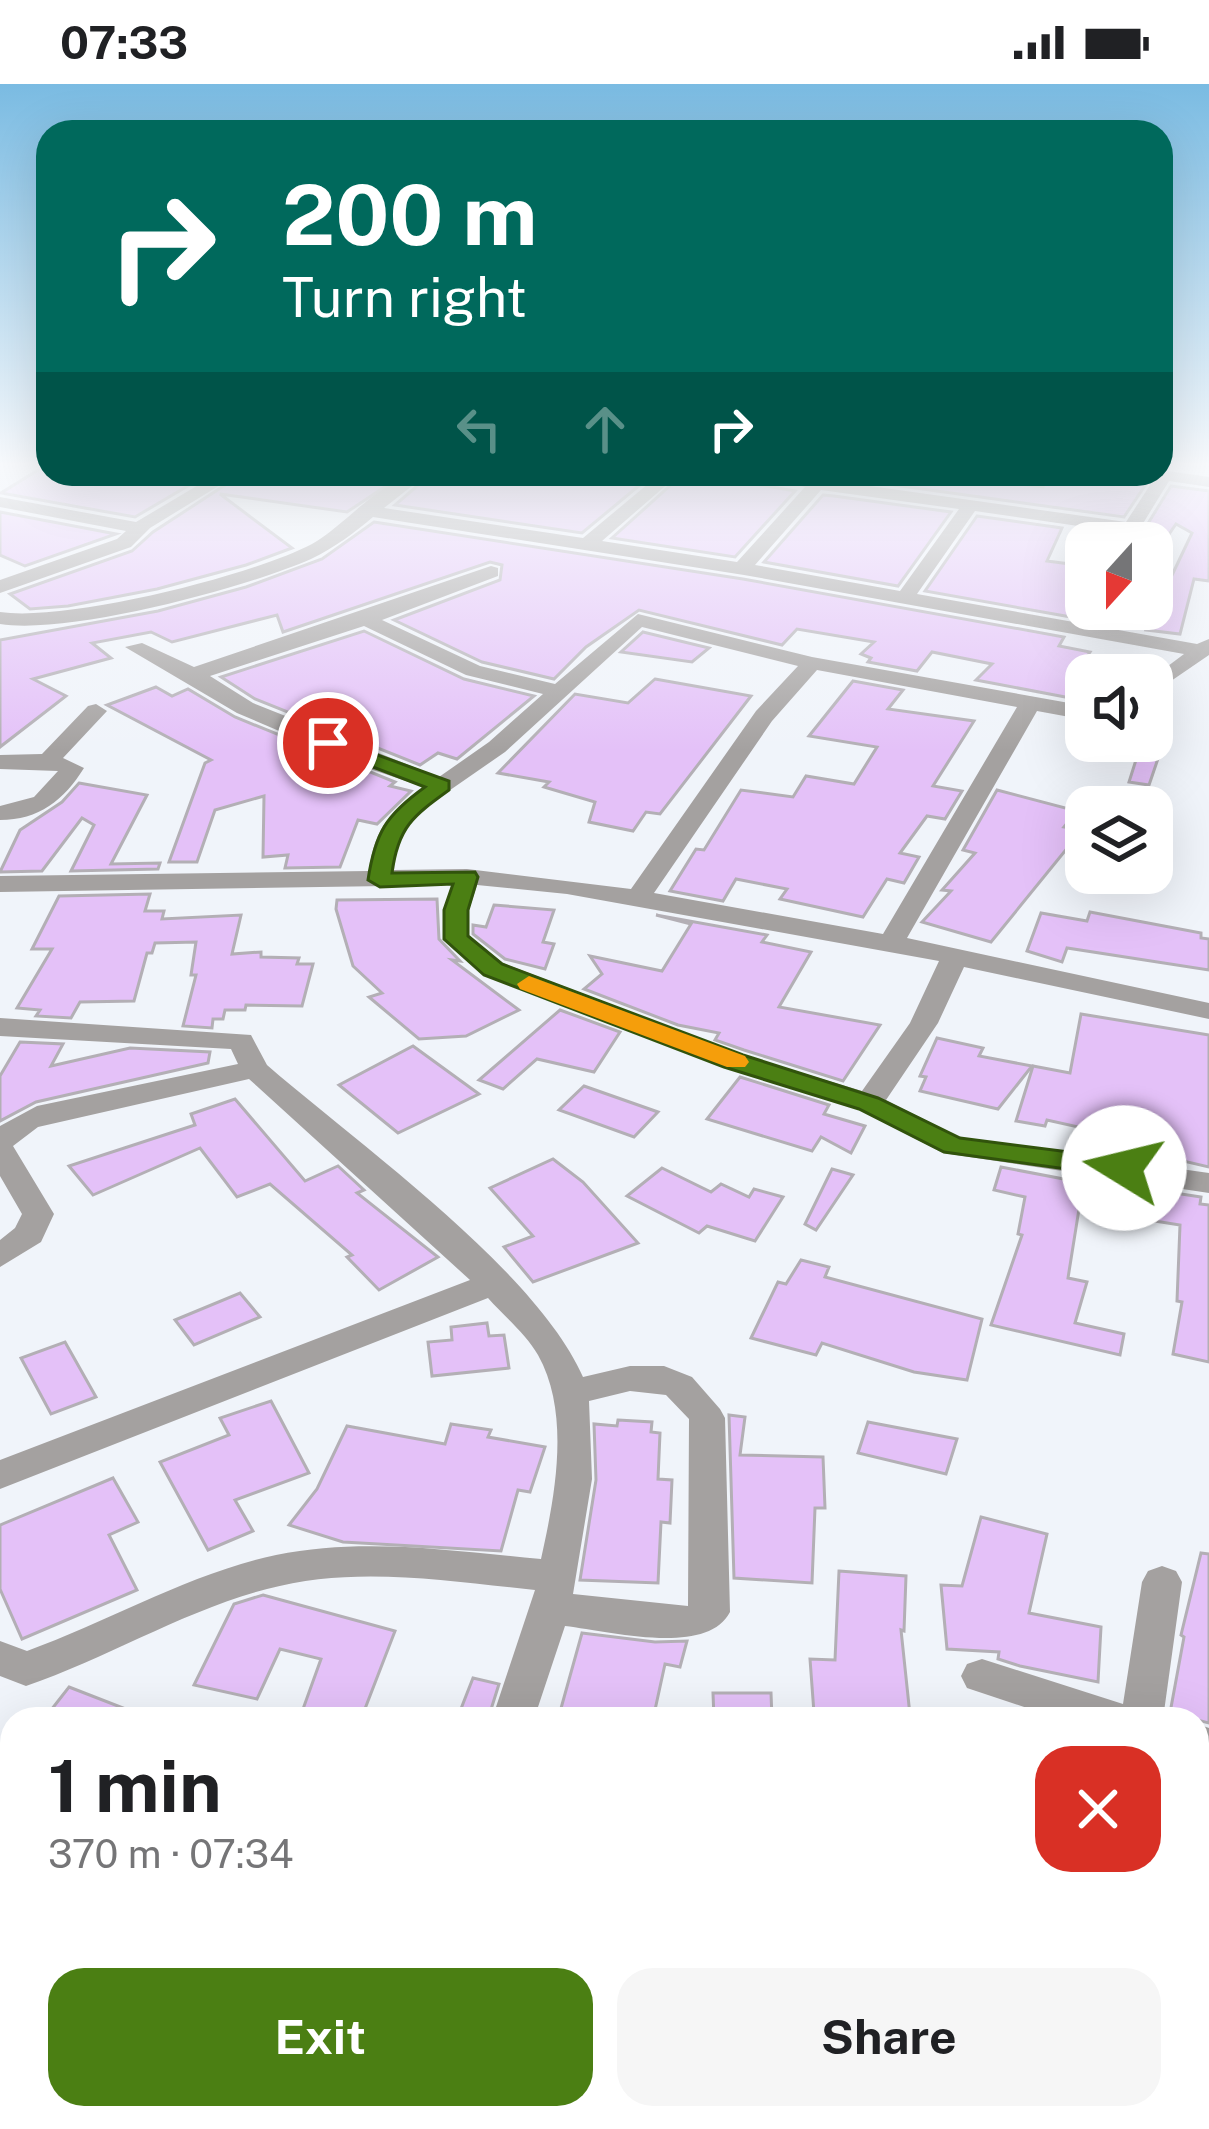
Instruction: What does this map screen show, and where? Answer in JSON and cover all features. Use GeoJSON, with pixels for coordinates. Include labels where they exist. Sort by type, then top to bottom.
{"type":"FeatureCollection","features":[{"type":"Feature","properties":{"kind":"street"},"geometry":{"type":"LineString","coordinates":[[0,587],[84,559]]}},
{"type":"Feature","properties":{"kind":"street"},"geometry":{"type":"LineString","coordinates":[[0,618],[20,624],[58,617],[290,559]]}},
{"type":"Feature","properties":{"kind":"street"},"geometry":{"type":"LineString","coordinates":[[673,559],[904,599],[1065,617]]}},
{"type":"Feature","properties":{"kind":"street"},"geometry":{"type":"LineString","coordinates":[[741,569],[750,559]]}},
{"type":"Feature","properties":{"kind":"street"},"geometry":{"type":"LineString","coordinates":[[904,599],[932,559]]}},
{"type":"Feature","properties":{"kind":"street"},"geometry":{"type":"LineString","coordinates":[[193,674],[365,620],[491,572]]}},
{"type":"Feature","properties":{"kind":"street"},"geometry":{"type":"LineString","coordinates":[[365,620],[473,671],[558,691]]}},
{"type":"Feature","properties":{"kind":"street"},"geometry":{"type":"LineString","coordinates":[[380,880],[385,840],[410,808],[497,747],[638,620],[812,663],[1065,710]]}},
{"type":"Feature","properties":{"kind":"street"},"geometry":{"type":"LineString","coordinates":[[1132,630],[1205,648]]}},
{"type":"Feature","properties":{"kind":"street"},"geometry":{"type":"LineString","coordinates":[[135,647],[193,674],[245,708],[369,761],[441,785]]}},
{"type":"Feature","properties":{"kind":"street"},"geometry":{"type":"LineString","coordinates":[[1173,672],[1205,648]]}},
{"type":"Feature","properties":{"kind":"street"},"geometry":{"type":"LineString","coordinates":[[639,896],[764,716],[812,663]]}},
{"type":"Feature","properties":{"kind":"street"},"geometry":{"type":"LineString","coordinates":[[891,944],[1030,704]]}},
{"type":"Feature","properties":{"kind":"street"},"geometry":{"type":"LineString","coordinates":[[49,761],[96,711]]}},
{"type":"Feature","properties":{"kind":"street"},"geometry":{"type":"LineString","coordinates":[[0,762],[49,761],[72,768],[35,808],[0,813]]}},
{"type":"Feature","properties":{"kind":"street"},"geometry":{"type":"LineString","coordinates":[[467,877],[456,910],[456,939],[493,969],[734,1061],[869,1103],[954,1146],[1209,1184]]}},
{"type":"Feature","properties":{"kind":"street"},"geometry":{"type":"LineString","coordinates":[[0,884],[467,877],[639,896],[1209,1011]]}},
{"type":"Feature","properties":{"kind":"street"},"geometry":{"type":"LineString","coordinates":[[869,1103],[924,1023],[955,957]]}},
{"type":"Feature","properties":{"kind":"street"},"geometry":{"type":"LineString","coordinates":[[0,1028],[241,1041],[255,1069],[456,1242],[555,1351],[570,1393],[574,1492],[517,1707]]}},
{"type":"Feature","properties":{"kind":"street"},"geometry":{"type":"LineString","coordinates":[[0,1256],[28,1234],[38,1214],[0,1146],[27,1120],[255,1069]]}},
{"type":"Feature","properties":{"kind":"street"},"geometry":{"type":"LineString","coordinates":[[0,1475],[494,1283]]}},
{"type":"Feature","properties":{"kind":"street"},"geometry":{"type":"LineString","coordinates":[[0,1658],[26,1670],[200,1597],[310,1565],[400,1563],[694,1623],[710,1612],[707,1418],[695,1396],[676,1379],[649,1376],[570,1393]]}},
{"type":"Feature","properties":{"kind":"street"},"geometry":{"type":"LineString","coordinates":[[1144,1707],[1162,1582]]}},
{"type":"Feature","properties":{"kind":"street"},"geometry":{"type":"LineString","coordinates":[[982,1676],[1078,1707]]}},
{"type":"Feature","properties":{"kind":"building"},"geometry":{"type":"Polygon","coordinates":[[[10,559],[44,559],[25,566],[10,559]]]}},
{"type":"Feature","properties":{"kind":"building"},"geometry":{"type":"Polygon","coordinates":[[[108,559],[261,559],[157,589],[68,606],[30,609],[10,594],[108,559]]]}},
{"type":"Feature","properties":{"kind":"building"},"geometry":{"type":"Polygon","coordinates":[[[321,559],[616,559],[1064,637],[1059,646],[1090,652],[1065,654],[1065,697],[976,680],[992,664],[932,652],[917,671],[868,662],[871,658],[861,654],[874,642],[797,629],[782,645],[639,610],[586,647],[554,679],[482,662],[394,620],[500,580],[502,565],[490,562],[283,632],[277,615],[172,642],[151,632],[92,643],[111,658],[33,679],[66,696],[0,747],[0,640],[158,611],[246,587],[321,559]]]}},
{"type":"Feature","properties":{"kind":"building"},"geometry":{"type":"Polygon","coordinates":[[[766,559],[917,559],[898,586],[766,559]]]}},
{"type":"Feature","properties":{"kind":"building"},"geometry":{"type":"Polygon","coordinates":[[[947,559],[1048,559],[1065,563],[1065,616],[925,591],[947,559]]]}},
{"type":"Feature","properties":{"kind":"building"},"geometry":{"type":"Polygon","coordinates":[[[1179,559],[1209,559],[1209,581],[1194,579],[1180,634],[1146,630],[1173,630],[1173,573],[1179,559]]]}},
{"type":"Feature","properties":{"kind":"building"},"geometry":{"type":"Polygon","coordinates":[[[364,631],[464,679],[534,696],[457,759],[438,753],[420,765],[255,699],[221,677],[364,631]]]}},
{"type":"Feature","properties":{"kind":"building"},"geometry":{"type":"Polygon","coordinates":[[[643,632],[709,648],[692,662],[621,652],[643,632]]]}},
{"type":"Feature","properties":{"kind":"building"},"geometry":{"type":"Polygon","coordinates":[[[655,679],[751,696],[660,814],[646,812],[633,831],[589,822],[595,802],[544,787],[549,782],[498,773],[575,694],[628,703],[655,679]]]}},
{"type":"Feature","properties":{"kind":"building"},"geometry":{"type":"Polygon","coordinates":[[[853,681],[903,690],[888,709],[974,721],[933,786],[962,791],[945,819],[927,816],[900,853],[919,857],[904,883],[887,879],[863,917],[780,899],[787,889],[736,879],[723,901],[670,891],[696,849],[704,850],[741,790],[793,797],[806,776],[854,784],[877,747],[809,736],[853,681]]]}},
{"type":"Feature","properties":{"kind":"building"},"geometry":{"type":"Polygon","coordinates":[[[156,687],[172,696],[188,689],[235,717],[411,791],[377,824],[358,820],[340,867],[285,868],[288,855],[263,857],[264,796],[215,810],[197,862],[169,862],[205,763],[211,760],[107,705],[156,687]]]}},
{"type":"Feature","properties":{"kind":"building"},"geometry":{"type":"Polygon","coordinates":[[[1135,762],[1157,762],[1149,785],[1129,782],[1135,762]]]}},
{"type":"Feature","properties":{"kind":"building"},"geometry":{"type":"Polygon","coordinates":[[[79,783],[147,795],[111,864],[160,863],[158,869],[71,871],[94,825],[82,818],[42,871],[0,872],[20,830],[62,802],[79,783]]]}},
{"type":"Feature","properties":{"kind":"building"},"geometry":{"type":"Polygon","coordinates":[[[997,790],[1065,808],[1065,851],[991,942],[922,922],[951,891],[942,890],[975,853],[963,850],[997,790]]]}},
{"type":"Feature","properties":{"kind":"building"},"geometry":{"type":"Polygon","coordinates":[[[150,894],[145,911],[164,911],[162,919],[241,915],[232,954],[261,952],[261,957],[299,958],[297,964],[313,964],[302,1006],[246,1005],[245,1010],[225,1010],[223,1019],[213,1019],[212,1028],[183,1026],[196,975],[191,975],[196,942],[155,943],[152,953],[147,953],[134,1001],[80,1002],[71,1018],[36,1016],[40,1010],[17,1008],[52,949],[32,949],[59,896],[150,894]]]}},
{"type":"Feature","properties":{"kind":"building"},"geometry":{"type":"Polygon","coordinates":[[[437,899],[439,939],[460,961],[452,960],[519,1010],[466,1036],[419,1039],[369,997],[382,993],[353,966],[337,900],[437,899]]]}},
{"type":"Feature","properties":{"kind":"building"},"geometry":{"type":"Polygon","coordinates":[[[494,905],[554,910],[543,942],[554,944],[545,969],[505,959],[473,934],[473,925],[486,927],[494,905]]]}},
{"type":"Feature","properties":{"kind":"building"},"geometry":{"type":"Polygon","coordinates":[[[1090,912],[1201,933],[1201,938],[1209,939],[1209,970],[1067,948],[1062,962],[1027,951],[1041,913],[1087,921],[1090,912]]]}},
{"type":"Feature","properties":{"kind":"building"},"geometry":{"type":"Polygon","coordinates":[[[656,915],[767,935],[762,942],[811,952],[779,1007],[880,1025],[843,1081],[715,1040],[719,1033],[678,1025],[584,989],[602,974],[590,956],[662,971],[691,924],[656,915]]]}},
{"type":"Feature","properties":{"kind":"building"},"geometry":{"type":"Polygon","coordinates":[[[560,1010],[620,1032],[594,1072],[537,1059],[503,1089],[479,1080],[560,1010]]]}},
{"type":"Feature","properties":{"kind":"building"},"geometry":{"type":"Polygon","coordinates":[[[1081,1014],[1209,1035],[1209,1167],[1089,1139],[1092,1130],[1047,1120],[1045,1126],[1016,1121],[1033,1066],[1070,1073],[1081,1014]]]}},
{"type":"Feature","properties":{"kind":"building"},"geometry":{"type":"Polygon","coordinates":[[[937,1038],[983,1048],[979,1056],[1032,1066],[998,1109],[920,1091],[926,1077],[920,1076],[937,1038]]]}},
{"type":"Feature","properties":{"kind":"building"},"geometry":{"type":"Polygon","coordinates":[[[20,1042],[63,1044],[51,1066],[130,1048],[210,1052],[208,1063],[36,1102],[0,1121],[0,1076],[20,1042]]]}},
{"type":"Feature","properties":{"kind":"building"},"geometry":{"type":"Polygon","coordinates":[[[413,1046],[479,1094],[398,1133],[339,1085],[413,1046]]]}},
{"type":"Feature","properties":{"kind":"building"},"geometry":{"type":"Polygon","coordinates":[[[740,1077],[829,1105],[824,1114],[865,1126],[851,1153],[821,1137],[812,1151],[707,1119],[740,1077]]]}},
{"type":"Feature","properties":{"kind":"building"},"geometry":{"type":"Polygon","coordinates":[[[584,1086],[658,1112],[634,1137],[559,1110],[584,1086]]]}},
{"type":"Feature","properties":{"kind":"building"},"geometry":{"type":"Polygon","coordinates":[[[235,1099],[305,1181],[338,1166],[364,1190],[357,1193],[438,1257],[379,1290],[347,1257],[352,1255],[270,1184],[237,1197],[200,1148],[93,1195],[69,1166],[195,1125],[191,1114],[235,1099]]]}},
{"type":"Feature","properties":{"kind":"building"},"geometry":{"type":"Polygon","coordinates":[[[553,1159],[583,1182],[638,1243],[533,1282],[504,1247],[533,1236],[490,1188],[553,1159]]]}},
{"type":"Feature","properties":{"kind":"building"},"geometry":{"type":"Polygon","coordinates":[[[1001,1167],[1095,1185],[1096,1181],[1201,1197],[1200,1204],[1209,1205],[1209,1362],[1173,1354],[1182,1302],[1177,1301],[1180,1225],[1079,1209],[1068,1278],[1087,1282],[1075,1323],[1124,1334],[1120,1355],[991,1325],[1022,1235],[1018,1234],[1025,1197],[994,1190],[1001,1167]]]}},
{"type":"Feature","properties":{"kind":"building"},"geometry":{"type":"Polygon","coordinates":[[[662,1168],[711,1192],[721,1184],[749,1197],[754,1189],[783,1197],[755,1241],[707,1226],[699,1233],[627,1196],[662,1168]]]}},
{"type":"Feature","properties":{"kind":"building"},"geometry":{"type":"Polygon","coordinates":[[[832,1169],[853,1175],[816,1230],[805,1224],[832,1169]]]}},
{"type":"Feature","properties":{"kind":"building"},"geometry":{"type":"Polygon","coordinates":[[[801,1260],[829,1267],[825,1277],[982,1319],[967,1380],[914,1372],[822,1343],[816,1355],[751,1338],[778,1282],[786,1284],[801,1260]]]}},
{"type":"Feature","properties":{"kind":"building"},"geometry":{"type":"Polygon","coordinates":[[[240,1293],[260,1317],[194,1345],[175,1320],[240,1293]]]}},
{"type":"Feature","properties":{"kind":"building"},"geometry":{"type":"Polygon","coordinates":[[[487,1323],[489,1336],[504,1335],[509,1368],[432,1376],[428,1342],[452,1340],[451,1327],[487,1323]]]}},
{"type":"Feature","properties":{"kind":"building"},"geometry":{"type":"Polygon","coordinates":[[[65,1342],[96,1397],[51,1414],[21,1358],[65,1342]]]}},
{"type":"Feature","properties":{"kind":"building"},"geometry":{"type":"Polygon","coordinates":[[[271,1401],[309,1473],[235,1500],[253,1531],[208,1550],[160,1462],[229,1435],[220,1418],[271,1401]]]}},
{"type":"Feature","properties":{"kind":"building"},"geometry":{"type":"Polygon","coordinates":[[[729,1415],[745,1417],[740,1455],[823,1457],[825,1508],[815,1508],[812,1583],[734,1578],[729,1415]]]}},
{"type":"Feature","properties":{"kind":"building"},"geometry":{"type":"Polygon","coordinates":[[[618,1420],[652,1422],[651,1432],[660,1433],[658,1479],[672,1480],[670,1523],[661,1522],[658,1583],[580,1580],[596,1480],[594,1424],[617,1426],[618,1420]]]}},
{"type":"Feature","properties":{"kind":"building"},"geometry":{"type":"Polygon","coordinates":[[[868,1422],[957,1439],[946,1474],[858,1453],[868,1422]]]}},
{"type":"Feature","properties":{"kind":"building"},"geometry":{"type":"Polygon","coordinates":[[[451,1424],[491,1430],[488,1437],[545,1447],[530,1492],[518,1490],[501,1551],[343,1542],[289,1525],[317,1489],[347,1426],[445,1444],[451,1424]]]}},
{"type":"Feature","properties":{"kind":"building"},"geometry":{"type":"Polygon","coordinates":[[[113,1478],[138,1522],[109,1535],[137,1590],[22,1639],[0,1589],[0,1525],[113,1478]]]}},
{"type":"Feature","properties":{"kind":"building"},"geometry":{"type":"Polygon","coordinates":[[[981,1517],[1047,1534],[1029,1613],[1101,1627],[1098,1682],[1020,1666],[998,1659],[999,1652],[947,1649],[941,1585],[962,1586],[981,1517]]]}},
{"type":"Feature","properties":{"kind":"building"},"geometry":{"type":"Polygon","coordinates":[[[1201,1553],[1209,1554],[1209,1707],[1171,1707],[1181,1635],[1201,1553]]]}},
{"type":"Feature","properties":{"kind":"building"},"geometry":{"type":"Polygon","coordinates":[[[839,1571],[906,1576],[901,1630],[909,1707],[814,1707],[810,1659],[835,1660],[839,1571]]]}},
{"type":"Feature","properties":{"kind":"building"},"geometry":{"type":"Polygon","coordinates":[[[263,1595],[395,1631],[366,1707],[304,1707],[321,1659],[280,1649],[257,1699],[194,1685],[234,1604],[263,1595]]]}},
{"type":"Feature","properties":{"kind":"building"},"geometry":{"type":"Polygon","coordinates":[[[582,1633],[687,1641],[680,1667],[665,1664],[656,1707],[561,1707],[582,1633]]]}},
{"type":"Feature","properties":{"kind":"building"},"geometry":{"type":"Polygon","coordinates":[[[473,1678],[499,1684],[492,1707],[462,1707],[473,1678]]]}},
{"type":"Feature","properties":{"kind":"building"},"geometry":{"type":"Polygon","coordinates":[[[69,1687],[121,1707],[53,1707],[69,1687]]]}},
{"type":"Feature","properties":{"kind":"building"},"geometry":{"type":"Polygon","coordinates":[[[713,1693],[771,1693],[772,1707],[714,1707],[713,1693]]]}},
{"type":"Feature","properties":{"kind":"slow traffic"},"geometry":{"type":"LineString","coordinates":[[529,984],[736,1062]]}},
{"type":"Feature","properties":{"kind":"route"},"geometry":{"type":"LineString","coordinates":[[328,743],[441,785],[393,827],[385,840],[380,880],[467,877],[456,910],[456,939],[493,969],[734,1061],[869,1103],[908,1127],[954,1146],[1124,1168]]}}]}
